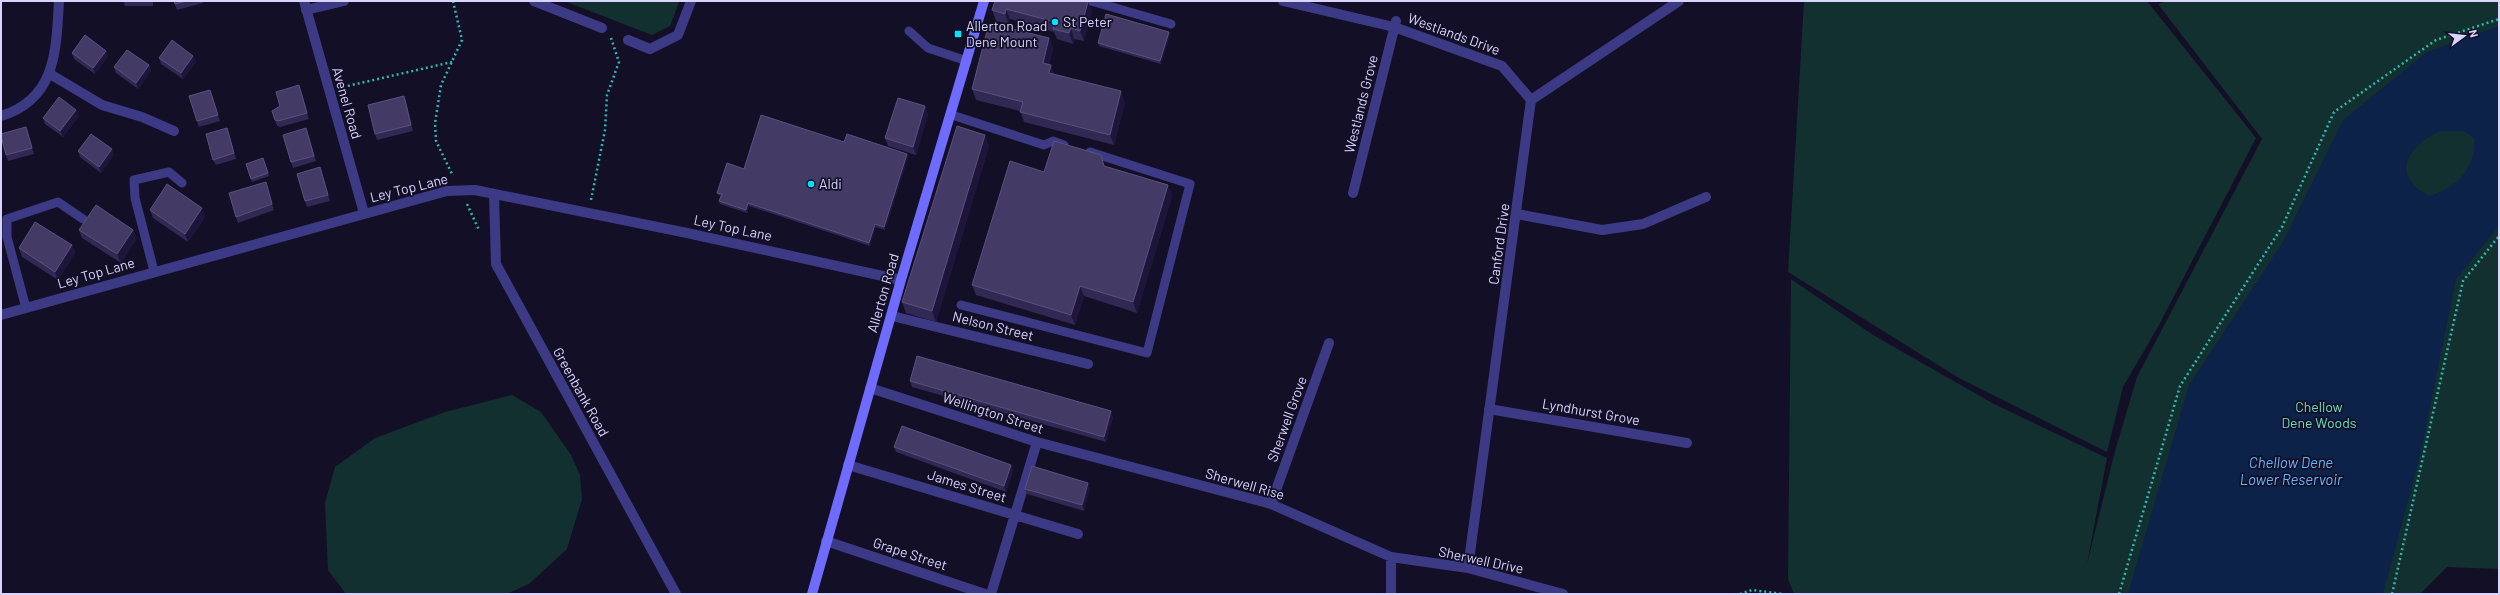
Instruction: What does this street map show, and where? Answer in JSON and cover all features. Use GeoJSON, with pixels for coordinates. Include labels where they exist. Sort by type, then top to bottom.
{"type":"FeatureCollection","features":[{"type":"Feature","properties":{"kind":"street"},"geometry":{"type":"LineString","coordinates":[[1,116],[23,104],[39,90],[50,74],[55,55],[59,1]]}},
{"type":"Feature","properties":{"kind":"street"},"geometry":{"type":"LineString","coordinates":[[305,6],[344,1]]}},
{"type":"Feature","properties":{"kind":"street"},"geometry":{"type":"LineString","coordinates":[[534,1],[602,28]]}},
{"type":"Feature","properties":{"kind":"street"},"geometry":{"type":"LineString","coordinates":[[628,40],[650,49],[678,35],[690,1]]}},
{"type":"Feature","properties":{"kind":"street","name":"Allerton Road"},"geometry":{"type":"LineString","coordinates":[[812,594],[901,280],[952,115],[984,1]]}},
{"type":"Feature","properties":{"kind":"street","name":"Westlands Drive"},"geometry":{"type":"LineString","coordinates":[[1283,1],[1395,24],[1502,66],[1531,100]]}},
{"type":"Feature","properties":{"kind":"street"},"geometry":{"type":"LineString","coordinates":[[1531,100],[1678,1]]}},
{"type":"Feature","properties":{"kind":"street","name":"Avenel Road"},"geometry":{"type":"LineString","coordinates":[[305,6],[364,213]]}},
{"type":"Feature","properties":{"kind":"street","name":"Westlands Grove"},"geometry":{"type":"LineString","coordinates":[[1354,193],[1395,24]]}},
{"type":"Feature","properties":{"kind":"street"},"geometry":{"type":"LineString","coordinates":[[50,74],[102,105],[142,117],[174,131]]}},
{"type":"Feature","properties":{"kind":"street","name":"Canford Drive"},"geometry":{"type":"LineString","coordinates":[[1468,568],[1517,214],[1531,100]]}},
{"type":"Feature","properties":{"kind":"street","name":"Ley Top Lane"},"geometry":{"type":"LineString","coordinates":[[1,315],[364,213],[447,191],[461,190],[474,190],[589,213],[901,280]]}},
{"type":"Feature","properties":{"kind":"street","name":"Greenbank Road"},"geometry":{"type":"LineString","coordinates":[[494,194],[496,264],[676,594]]}},
{"type":"Feature","properties":{"kind":"street"},"geometry":{"type":"LineString","coordinates":[[1517,214],[1602,230],[1644,224],[1706,197]]}},
{"type":"Feature","properties":{"kind":"street","name":"Nelson Street"},"geometry":{"type":"LineString","coordinates":[[892,316],[1088,364]]}},
{"type":"Feature","properties":{"kind":"street","name":"Sherwell Grove"},"geometry":{"type":"LineString","coordinates":[[1271,504],[1329,343]]}},
{"type":"Feature","properties":{"kind":"street","name":"Wellington Street"},"geometry":{"type":"LineString","coordinates":[[870,388],[1036,442],[1108,461]]}},
{"type":"Feature","properties":{"kind":"street","name":"Lyndhurst Grove"},"geometry":{"type":"LineString","coordinates":[[1490,409],[1687,443]]}},
{"type":"Feature","properties":{"kind":"street"},"geometry":{"type":"LineString","coordinates":[[992,594],[1036,442]]}},
{"type":"Feature","properties":{"kind":"street","name":"Sherwell Rise"},"geometry":{"type":"LineString","coordinates":[[1108,461],[1271,504],[1391,557]]}},
{"type":"Feature","properties":{"kind":"street","name":"James Street"},"geometry":{"type":"LineString","coordinates":[[848,465],[1078,534]]}},
{"type":"Feature","properties":{"kind":"street","name":"Grape Street"},"geometry":{"type":"LineString","coordinates":[[826,541],[985,594]]}},
{"type":"Feature","properties":{"kind":"street"},"geometry":{"type":"LineString","coordinates":[[1391,557],[1391,594]]}},
{"type":"Feature","properties":{"kind":"street","name":"Sherwell Drive"},"geometry":{"type":"LineString","coordinates":[[1391,557],[1468,568],[1564,594]]}},
{"type":"Feature","properties":{"kind":"lane"},"geometry":{"type":"LineString","coordinates":[[1091,1],[1171,24]]}},
{"type":"Feature","properties":{"kind":"lane"},"geometry":{"type":"LineString","coordinates":[[909,31],[928,48],[967,60]]}},
{"type":"Feature","properties":{"kind":"lane"},"geometry":{"type":"LineString","coordinates":[[952,115],[1044,145],[1053,141],[1190,184],[1147,353],[961,305]]}},
{"type":"Feature","properties":{"kind":"lane"},"geometry":{"type":"LineString","coordinates":[[154,271],[135,198],[134,180],[169,172],[182,183]]}},
{"type":"Feature","properties":{"kind":"lane"},"geometry":{"type":"LineString","coordinates":[[26,308],[7,237],[7,219],[58,202],[84,219]]}},
{"type":"Feature","properties":{"kind":"path"},"geometry":{"type":"LineString","coordinates":[[453,1],[462,40],[441,85],[435,123],[436,141],[480,231]]}},
{"type":"Feature","properties":{"kind":"path"},"geometry":{"type":"LineString","coordinates":[[2119,594],[2180,386],[2282,227],[2334,112],[2436,40],[2499,19]]}},
{"type":"Feature","properties":{"kind":"path"},"geometry":{"type":"LineString","coordinates":[[589,213],[605,130],[607,95],[619,62],[610,37]]}},
{"type":"Feature","properties":{"kind":"path"},"geometry":{"type":"LineString","coordinates":[[329,91],[452,62]]}},
{"type":"Feature","properties":{"kind":"path"},"geometry":{"type":"LineString","coordinates":[[2392,594],[2463,281],[2499,236]]}},
{"type":"Feature","properties":{"kind":"path"},"geometry":{"type":"LineString","coordinates":[[1740,594],[1752,590],[1783,594]]}},
{"type":"Feature","properties":{"kind":"green space"},"geometry":{"type":"Polygon","coordinates":[[[564,1],[679,2],[670,26],[652,35],[564,1]]]}},
{"type":"Feature","properties":{"kind":"green space"},"geometry":{"type":"Polygon","coordinates":[[[1804,1],[2147,1],[2256,138],[2159,325],[2123,387],[2107,452],[1959,378],[1788,272],[1804,1]]]}},
{"type":"Feature","properties":{"kind":"green space","name":"Chellow Dene Woods"},"geometry":{"type":"Polygon","coordinates":[[[2167,1],[2499,1],[2499,569],[2447,567],[2420,594],[1794,594],[1788,579],[1791,279],[1873,335],[1994,404],[2107,458],[2087,564],[2115,451],[2137,377],[2262,139],[2158,4],[2167,1]]]}},
{"type":"Feature","properties":{"kind":"green space"},"geometry":{"type":"Polygon","coordinates":[[[512,395],[541,412],[571,455],[580,475],[582,499],[567,549],[529,584],[506,594],[346,594],[328,570],[325,503],[335,467],[375,438],[445,412],[512,395]]]}},
{"type":"Feature","properties":{"kind":"water","name":"Chellow Dene Lower Reservoir"},"geometry":{"type":"Polygon","coordinates":[[[2499,26],[2499,226],[2456,279],[2420,456],[2383,594],[2128,594],[2189,385],[2283,242],[2343,120],[2427,52],[2499,26]],[[2440,131],[2419,144],[2412,152],[2406,170],[2409,179],[2417,188],[2429,196],[2448,188],[2463,175],[2472,159],[2474,149],[2474,138],[2464,131],[2440,131]]]}},
{"type":"Feature","properties":{"kind":"building"},"geometry":{"type":"Polygon","coordinates":[[[174,1],[187,1],[175,4],[174,1]]]}},
{"type":"Feature","properties":{"kind":"building","name":"St Peter"},"geometry":{"type":"Polygon","coordinates":[[[995,1],[1088,2],[1080,31],[1071,28],[1069,33],[1053,29],[1055,22],[1006,9],[1005,14],[992,10],[995,1]]]}},
{"type":"Feature","properties":{"kind":"building"},"geometry":{"type":"Polygon","coordinates":[[[1106,14],[1169,32],[1160,61],[1098,43],[1106,14]]]}},
{"type":"Feature","properties":{"kind":"building"},"geometry":{"type":"Polygon","coordinates":[[[989,23],[1049,38],[1043,63],[1051,65],[1049,73],[1121,91],[1110,135],[1020,112],[1023,102],[972,89],[989,23]]]}},
{"type":"Feature","properties":{"kind":"building"},"geometry":{"type":"Polygon","coordinates":[[[85,35],[106,51],[93,68],[72,53],[85,35]]]}},
{"type":"Feature","properties":{"kind":"building"},"geometry":{"type":"Polygon","coordinates":[[[172,40],[193,56],[181,73],[159,58],[172,40]]]}},
{"type":"Feature","properties":{"kind":"building"},"geometry":{"type":"Polygon","coordinates":[[[127,50],[149,65],[136,83],[114,67],[127,50]]]}},
{"type":"Feature","properties":{"kind":"building"},"geometry":{"type":"Polygon","coordinates":[[[299,85],[307,113],[278,121],[275,120],[272,111],[280,106],[276,92],[299,85]]]}},
{"type":"Feature","properties":{"kind":"building"},"geometry":{"type":"Polygon","coordinates":[[[210,90],[218,115],[197,121],[189,96],[210,90]]]}},
{"type":"Feature","properties":{"kind":"building"},"geometry":{"type":"Polygon","coordinates":[[[404,96],[411,125],[375,134],[368,105],[404,96]]]}},
{"type":"Feature","properties":{"kind":"building"},"geometry":{"type":"Polygon","coordinates":[[[59,97],[76,110],[60,131],[43,118],[59,97]]]}},
{"type":"Feature","properties":{"kind":"building"},"geometry":{"type":"Polygon","coordinates":[[[898,98],[925,106],[913,147],[885,138],[898,98]]]}},
{"type":"Feature","properties":{"kind":"building","name":"Aldi"},"geometry":{"type":"Polygon","coordinates":[[[761,115],[844,142],[847,134],[907,154],[884,227],[875,224],[869,243],[748,203],[746,210],[719,201],[722,194],[717,193],[727,163],[744,169],[761,115]]]}},
{"type":"Feature","properties":{"kind":"building"},"geometry":{"type":"Polygon","coordinates":[[[957,126],[985,135],[932,311],[902,302],[957,126]]]}},
{"type":"Feature","properties":{"kind":"building"},"geometry":{"type":"Polygon","coordinates":[[[26,127],[32,148],[6,155],[1,134],[26,127]]]}},
{"type":"Feature","properties":{"kind":"building"},"geometry":{"type":"Polygon","coordinates":[[[227,128],[234,153],[213,160],[206,134],[227,128]]]}},
{"type":"Feature","properties":{"kind":"building"},"geometry":{"type":"Polygon","coordinates":[[[306,128],[314,156],[291,162],[283,135],[306,128]]]}},
{"type":"Feature","properties":{"kind":"building"},"geometry":{"type":"Polygon","coordinates":[[[91,134],[112,149],[99,167],[78,151],[91,134]]]}},
{"type":"Feature","properties":{"kind":"building"},"geometry":{"type":"Polygon","coordinates":[[[1054,141],[1101,155],[1104,166],[1168,185],[1133,302],[1080,286],[1071,315],[972,285],[1010,161],[1044,172],[1054,141]]]}},
{"type":"Feature","properties":{"kind":"building"},"geometry":{"type":"Polygon","coordinates":[[[263,158],[268,173],[251,179],[246,164],[263,158]]]}},
{"type":"Feature","properties":{"kind":"building"},"geometry":{"type":"Polygon","coordinates":[[[320,167],[328,195],[305,201],[297,174],[320,167]]]}},
{"type":"Feature","properties":{"kind":"building"},"geometry":{"type":"Polygon","coordinates":[[[266,182],[272,204],[236,217],[229,193],[266,182]]]}},
{"type":"Feature","properties":{"kind":"building"},"geometry":{"type":"Polygon","coordinates":[[[167,184],[202,208],[185,234],[150,210],[167,184]]]}},
{"type":"Feature","properties":{"kind":"building"},"geometry":{"type":"Polygon","coordinates":[[[96,205],[133,230],[117,254],[79,230],[96,205]]]}},
{"type":"Feature","properties":{"kind":"building"},"geometry":{"type":"Polygon","coordinates":[[[35,222],[72,245],[55,272],[19,248],[35,222]]]}},
{"type":"Feature","properties":{"kind":"building"},"geometry":{"type":"Polygon","coordinates":[[[917,356],[1111,411],[1104,437],[910,381],[917,356]]]}},
{"type":"Feature","properties":{"kind":"building"},"geometry":{"type":"Polygon","coordinates":[[[902,426],[1011,465],[1004,486],[894,447],[902,426]]]}},
{"type":"Feature","properties":{"kind":"building"},"geometry":{"type":"Polygon","coordinates":[[[1032,466],[1088,483],[1082,505],[1025,489],[1032,466]]]}},
{"type":"Feature","properties":{"kind":"place","name":"St Peter"},"geometry":{"type":"Point","coordinates":[1055,22]}},
{"type":"Feature","properties":{"kind":"place","name":"Allerton Road Dene Mount"},"geometry":{"type":"Point","coordinates":[958,34]}},
{"type":"Feature","properties":{"kind":"place","name":"Aldi"},"geometry":{"type":"Point","coordinates":[811,184]}}]}
